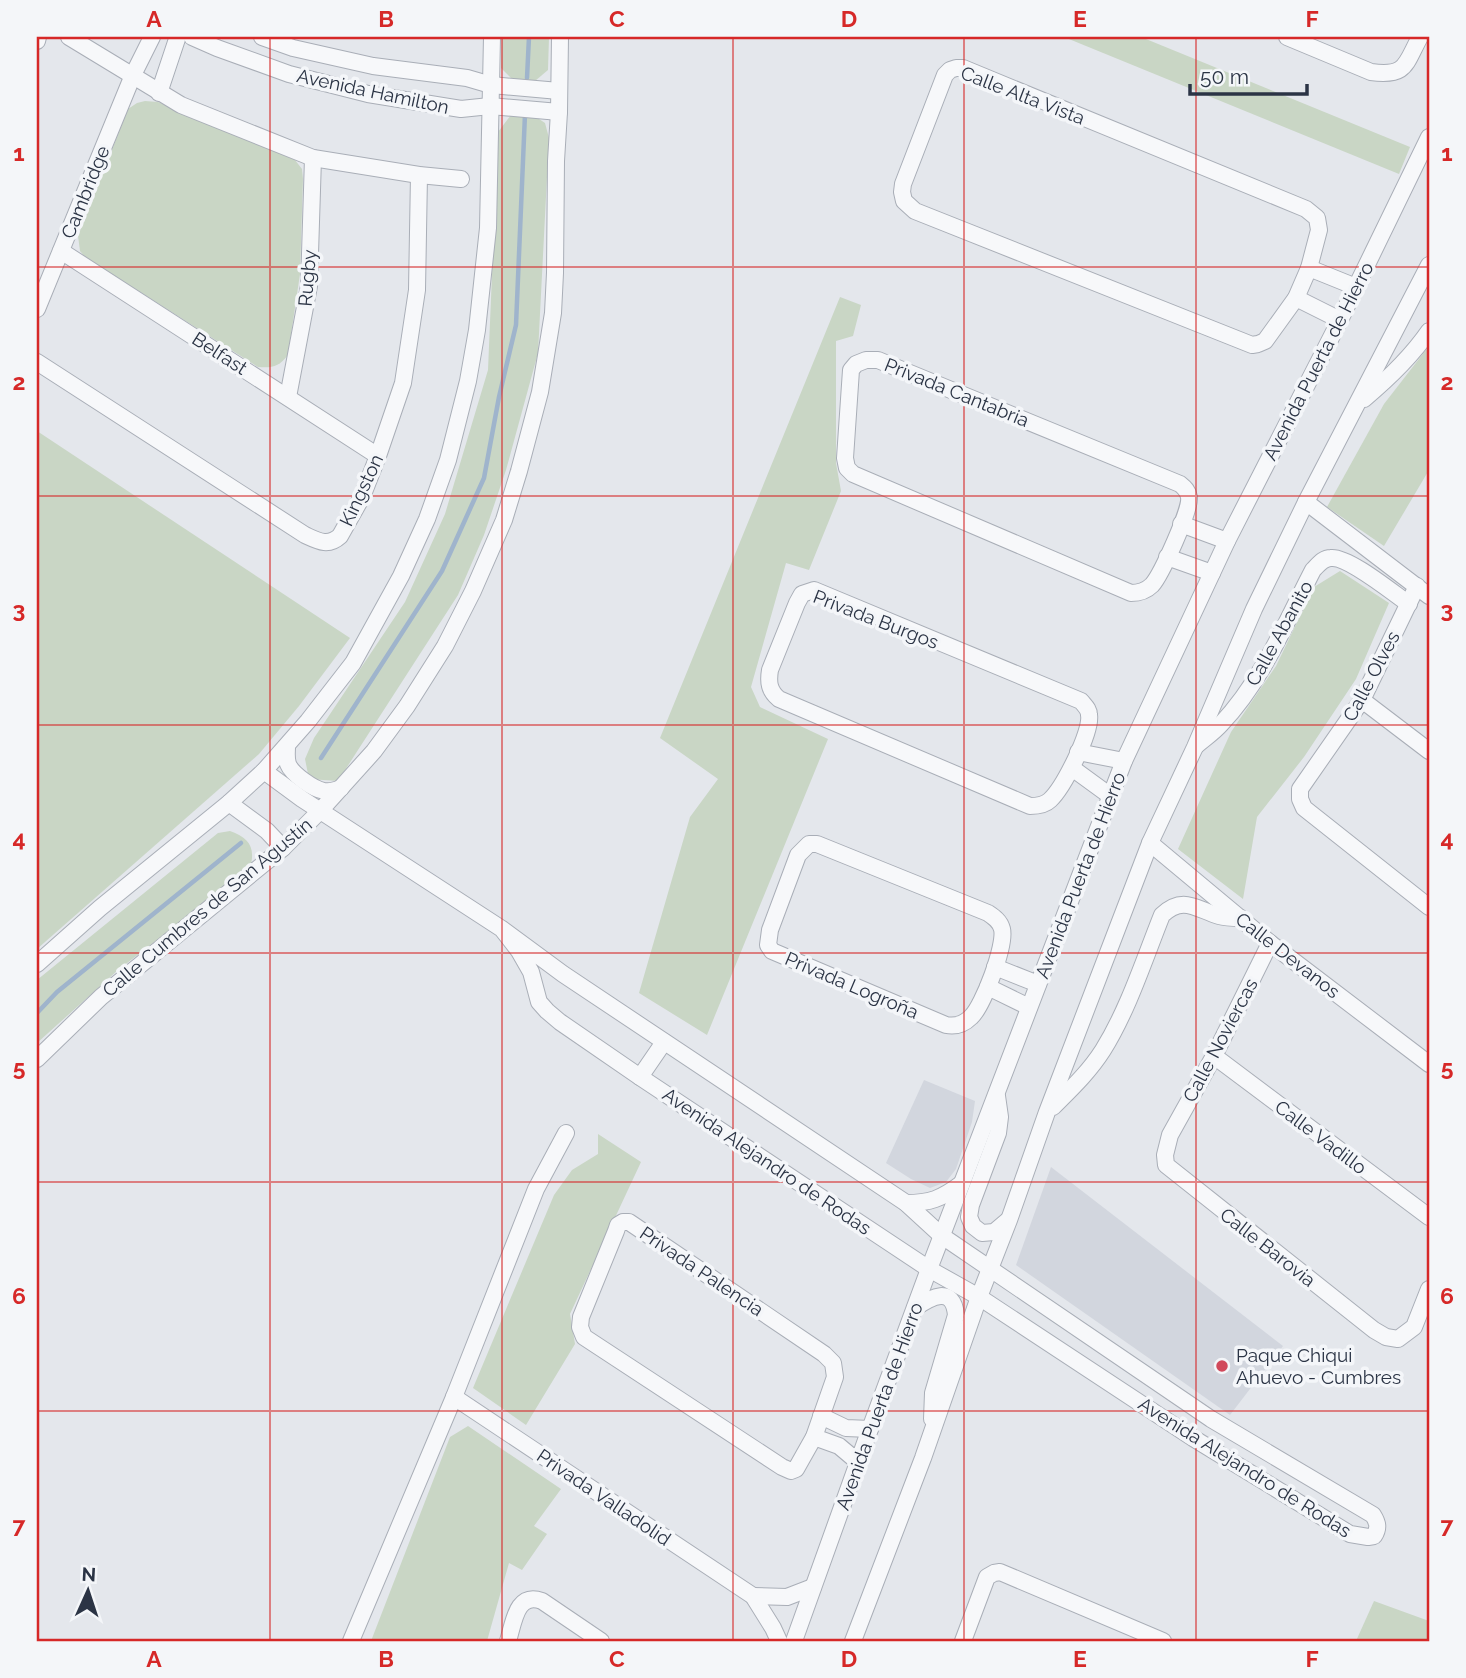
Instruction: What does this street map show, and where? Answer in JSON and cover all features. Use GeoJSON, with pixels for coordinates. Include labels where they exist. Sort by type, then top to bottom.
{"type":"FeatureCollection","features":[{"type":"Feature","properties":{"kind":"street"},"geometry":{"type":"LineString","coordinates":[[69,37],[181,105],[313,158],[461,179]]}},
{"type":"Feature","properties":{"kind":"street","name":"Cambridge"},"geometry":{"type":"LineString","coordinates":[[37,309],[133,75],[152,37]]}},
{"type":"Feature","properties":{"kind":"street"},"geometry":{"type":"LineString","coordinates":[[159,93],[180,37]]}},
{"type":"Feature","properties":{"kind":"street","name":"Avenida Hamilton"},"geometry":{"type":"LineString","coordinates":[[180,37],[289,74],[368,93],[461,109],[490,106],[559,112]]}},
{"type":"Feature","properties":{"kind":"street","name":"Avenida Hamilton"},"geometry":{"type":"LineString","coordinates":[[262,37],[293,48],[373,66],[467,78],[491,85],[559,91]]}},
{"type":"Feature","properties":{"kind":"street"},"geometry":{"type":"LineString","coordinates":[[37,964],[100,908],[229,803],[287,747],[353,663],[406,565],[427,519],[448,460],[468,381],[477,330],[488,228],[492,37]]}},
{"type":"Feature","properties":{"kind":"street","name":"Calle Cumbres de San Agustín"},"geometry":{"type":"LineString","coordinates":[[37,1059],[101,997],[283,848],[320,811],[374,751],[407,706],[444,646],[473,591],[503,520],[519,471],[540,392],[553,313],[559,37]]}},
{"type":"Feature","properties":{"kind":"street"},"geometry":{"type":"LineString","coordinates":[[1287,37],[1371,72],[1384,74],[1396,73],[1403,68],[1420,37]]}},
{"type":"Feature","properties":{"kind":"street","name":"Calle Alta Vista"},"geometry":{"type":"LineString","coordinates":[[963,68],[1306,209],[1317,218],[1319,230],[1309,268],[1296,298],[1265,341],[1252,345],[915,211],[904,201],[903,184],[945,75],[950,70],[963,68]]}},
{"type":"Feature","properties":{"kind":"street","name":"Avenida Puerta de Hierro"},"geometry":{"type":"LineString","coordinates":[[794,1641],[929,1269],[1124,761],[1227,541],[1340,320],[1429,137]]}},
{"type":"Feature","properties":{"kind":"street","name":"Rugby"},"geometry":{"type":"LineString","coordinates":[[288,397],[309,286],[313,158]]}},
{"type":"Feature","properties":{"kind":"street","name":"Kingston"},"geometry":{"type":"LineString","coordinates":[[37,362],[305,535],[328,543],[340,536],[362,497],[403,383],[417,290],[419,175]]}},
{"type":"Feature","properties":{"kind":"street","name":"Belfast"},"geometry":{"type":"LineString","coordinates":[[61,251],[378,456]]}},
{"type":"Feature","properties":{"kind":"street"},"geometry":{"type":"LineString","coordinates":[[853,1641],[932,1432],[1047,1112],[1150,843],[1195,747],[1254,609],[1306,502],[1429,265]]}},
{"type":"Feature","properties":{"kind":"street"},"geometry":{"type":"LineString","coordinates":[[1309,268],[1356,286]]}},
{"type":"Feature","properties":{"kind":"street"},"geometry":{"type":"LineString","coordinates":[[1296,298],[1340,320]]}},
{"type":"Feature","properties":{"kind":"street"},"geometry":{"type":"LineString","coordinates":[[1357,405],[1388,378],[1421,344],[1429,331]]}},
{"type":"Feature","properties":{"kind":"street","name":"Privada Cantabria"},"geometry":{"type":"LineString","coordinates":[[866,360],[878,360],[1180,484],[1189,494],[1181,524],[1154,583],[1139,593],[1131,593],[853,474],[847,468],[845,458],[851,370],[856,364],[866,360]]}},
{"type":"Feature","properties":{"kind":"street"},"geometry":{"type":"LineString","coordinates":[[1306,502],[1423,591]]}},
{"type":"Feature","properties":{"kind":"street"},"geometry":{"type":"LineString","coordinates":[[1181,524],[1227,541]]}},
{"type":"Feature","properties":{"kind":"street"},"geometry":{"type":"LineString","coordinates":[[1167,557],[1212,573]]}},
{"type":"Feature","properties":{"kind":"street","name":"Calle Abanito"},"geometry":{"type":"LineString","coordinates":[[1195,747],[1220,726],[1246,693],[1261,670],[1313,570],[1321,561],[1335,557],[1351,563],[1409,604]]}},
{"type":"Feature","properties":{"kind":"street","name":"Privada Burgos"},"geometry":{"type":"LineString","coordinates":[[814,590],[1081,701],[1089,713],[1089,724],[1078,752],[1072,768],[1049,802],[1030,806],[779,699],[770,689],[770,670],[797,603],[802,594],[814,590]]}},
{"type":"Feature","properties":{"kind":"street","name":"Calle Olves"},"geometry":{"type":"LineString","coordinates":[[1423,591],[1409,604],[1362,700],[1300,789],[1300,799],[1304,808],[1429,907]]}},
{"type":"Feature","properties":{"kind":"street"},"geometry":{"type":"LineString","coordinates":[[1362,700],[1429,751]]}},
{"type":"Feature","properties":{"kind":"street"},"geometry":{"type":"LineString","coordinates":[[287,747],[289,767],[295,774],[324,791],[341,788]]}},
{"type":"Feature","properties":{"kind":"street"},"geometry":{"type":"LineString","coordinates":[[1078,752],[1124,761]]}},
{"type":"Feature","properties":{"kind":"street"},"geometry":{"type":"LineString","coordinates":[[1072,768],[1110,796]]}},
{"type":"Feature","properties":{"kind":"street","name":"Avenida Alejandro de Rodas"},"geometry":{"type":"LineString","coordinates":[[264,771],[320,811],[502,929],[563,974],[906,1203],[942,1236],[1211,1419],[1373,1515],[1378,1530],[1374,1536],[1350,1534],[1193,1438],[979,1297],[929,1269],[640,1077],[547,1011],[539,1002],[531,972],[502,929]]}},
{"type":"Feature","properties":{"kind":"street"},"geometry":{"type":"LineString","coordinates":[[229,803],[267,831],[283,848]]}},
{"type":"Feature","properties":{"kind":"street","name":"Calle Devanos"},"geometry":{"type":"LineString","coordinates":[[1150,843],[1270,943],[1429,1064]]}},
{"type":"Feature","properties":{"kind":"street","name":"Privada Logroña"},"geometry":{"type":"LineString","coordinates":[[809,844],[817,844],[988,913],[1002,929],[1003,943],[995,967],[974,1015],[962,1023],[946,1025],[772,951],[768,945],[769,930],[798,856],[809,844]]}},
{"type":"Feature","properties":{"kind":"street"},"geometry":{"type":"LineString","coordinates":[[1047,1112],[1085,1074],[1103,1050],[1119,1022],[1162,915],[1175,905],[1183,904],[1219,916],[1241,918]]}},
{"type":"Feature","properties":{"kind":"street","name":"Calle Noviercas"},"geometry":{"type":"LineString","coordinates":[[1170,1135],[1214,1056],[1270,943]]}},
{"type":"Feature","properties":{"kind":"street"},"geometry":{"type":"LineString","coordinates":[[995,967],[1038,984]]}},
{"type":"Feature","properties":{"kind":"street"},"geometry":{"type":"LineString","coordinates":[[536,991],[540,983],[550,976],[563,974]]}},
{"type":"Feature","properties":{"kind":"street"},"geometry":{"type":"LineString","coordinates":[[988,986],[1029,1007]]}},
{"type":"Feature","properties":{"kind":"street"},"geometry":{"type":"LineString","coordinates":[[640,1077],[664,1042]]}},
{"type":"Feature","properties":{"kind":"street","name":"Calle Vadillo"},"geometry":{"type":"LineString","coordinates":[[1214,1056],[1429,1217]]}},
{"type":"Feature","properties":{"kind":"street"},"geometry":{"type":"LineString","coordinates":[[997,1093],[1000,1117],[998,1133],[969,1217],[972,1226],[982,1233],[994,1232],[1009,1220]]}},
{"type":"Feature","properties":{"kind":"street"},"geometry":{"type":"LineString","coordinates":[[351,1641],[454,1397],[536,1189],[566,1133]]}},
{"type":"Feature","properties":{"kind":"street","name":"Calle Barovia"},"geometry":{"type":"LineString","coordinates":[[1170,1135],[1165,1155],[1166,1165],[1172,1171],[1374,1330],[1386,1337],[1398,1339],[1414,1327],[1429,1289]]}},
{"type":"Feature","properties":{"kind":"street"},"geometry":{"type":"LineString","coordinates":[[906,1203],[926,1203],[945,1196],[961,1184]]}},
{"type":"Feature","properties":{"kind":"street","name":"Privada Palencia"},"geometry":{"type":"LineString","coordinates":[[629,1222],[830,1358],[835,1377],[821,1416],[814,1437],[796,1469],[787,1470],[584,1337],[580,1327],[581,1317],[620,1223],[629,1222]]}},
{"type":"Feature","properties":{"kind":"street"},"geometry":{"type":"LineString","coordinates":[[915,1308],[936,1295],[945,1296],[955,1306],[956,1315],[933,1393],[932,1432]]}},
{"type":"Feature","properties":{"kind":"street","name":"Privada Valladolid"},"geometry":{"type":"LineString","coordinates":[[454,1397],[753,1596],[774,1628],[779,1641]]}},
{"type":"Feature","properties":{"kind":"street"},"geometry":{"type":"LineString","coordinates":[[821,1416],[846,1427],[870,1429]]}},
{"type":"Feature","properties":{"kind":"street"},"geometry":{"type":"LineString","coordinates":[[814,1437],[839,1446],[858,1462]]}},
{"type":"Feature","properties":{"kind":"street"},"geometry":{"type":"LineString","coordinates":[[963,1641],[987,1577],[1000,1572],[1163,1641]]}},
{"type":"Feature","properties":{"kind":"street"},"geometry":{"type":"LineString","coordinates":[[753,1596],[787,1597],[813,1587]]}},
{"type":"Feature","properties":{"kind":"street"},"geometry":{"type":"LineString","coordinates":[[508,1641],[522,1603],[534,1598],[601,1641]]}},
{"type":"Feature","properties":{"kind":"shaded area"},"geometry":{"type":"Polygon","coordinates":[[[924,1080],[975,1101],[972,1122],[956,1169],[946,1182],[930,1188],[886,1163],[924,1080]]]}},
{"type":"Feature","properties":{"kind":"shaded area"},"geometry":{"type":"Polygon","coordinates":[[[1051,1167],[1283,1346],[1230,1415],[1016,1265],[1051,1167]]]}},
{"type":"Feature","properties":{"kind":"green space"},"geometry":{"type":"Polygon","coordinates":[[[502,37],[549,37],[548,70],[535,81],[516,83],[501,68],[502,37]]]}},
{"type":"Feature","properties":{"kind":"green space"},"geometry":{"type":"Polygon","coordinates":[[[1064,37],[1141,37],[1410,147],[1399,174],[1064,37]]]}},
{"type":"Feature","properties":{"kind":"green space"},"geometry":{"type":"Polygon","coordinates":[[[145,101],[158,102],[295,160],[302,169],[300,274],[288,355],[278,364],[258,367],[85,257],[80,251],[78,236],[128,109],[145,101]]]}},
{"type":"Feature","properties":{"kind":"green space"},"geometry":{"type":"Polygon","coordinates":[[[511,115],[533,115],[545,123],[549,138],[538,353],[506,470],[484,535],[458,595],[338,781],[309,779],[305,759],[314,738],[405,602],[445,514],[488,370],[498,132],[511,115]]]}},
{"type":"Feature","properties":{"kind":"green space"},"geometry":{"type":"Polygon","coordinates":[[[840,297],[861,305],[853,336],[836,341],[836,463],[841,491],[809,570],[786,563],[751,687],[760,707],[828,739],[707,1035],[639,993],[690,817],[718,779],[660,738],[840,297]]]}},
{"type":"Feature","properties":{"kind":"green space"},"geometry":{"type":"Polygon","coordinates":[[[1429,346],[1429,470],[1384,546],[1327,507],[1384,404],[1429,346]]]}},
{"type":"Feature","properties":{"kind":"green space"},"geometry":{"type":"Polygon","coordinates":[[[37,431],[350,638],[259,754],[37,949],[37,431]]]}},
{"type":"Feature","properties":{"kind":"green space"},"geometry":{"type":"Polygon","coordinates":[[[1340,571],[1389,603],[1356,679],[1304,757],[1257,817],[1243,899],[1178,849],[1231,732],[1276,666],[1314,587],[1340,571]]]}},
{"type":"Feature","properties":{"kind":"green space"},"geometry":{"type":"Polygon","coordinates":[[[230,831],[249,844],[252,854],[250,868],[118,970],[37,1043],[37,980],[218,833],[230,831]]]}},
{"type":"Feature","properties":{"kind":"green space"},"geometry":{"type":"Polygon","coordinates":[[[598,1134],[641,1162],[570,1314],[575,1344],[526,1425],[473,1388],[554,1195],[572,1170],[598,1154],[598,1134]]]}},
{"type":"Feature","properties":{"kind":"green space"},"geometry":{"type":"Polygon","coordinates":[[[468,1426],[561,1489],[534,1526],[547,1534],[522,1570],[509,1563],[487,1641],[371,1641],[450,1437],[468,1426]]]}},
{"type":"Feature","properties":{"kind":"green space"},"geometry":{"type":"Polygon","coordinates":[[[1374,1601],[1429,1621],[1429,1641],[1356,1641],[1374,1601]]]}},
{"type":"Feature","properties":{"kind":"waterway"},"geometry":{"type":"LineString","coordinates":[[527,78],[529,37]]}},
{"type":"Feature","properties":{"kind":"waterway"},"geometry":{"type":"LineString","coordinates":[[321,758],[442,571],[484,478],[516,325],[525,114]]}},
{"type":"Feature","properties":{"kind":"waterway"},"geometry":{"type":"LineString","coordinates":[[37,1013],[57,992],[241,843]]}},
{"type":"Feature","properties":{"kind":"place","name":"Paque Chiqui Ahuevo - Cumbres"},"geometry":{"type":"Point","coordinates":[1222,1366]}}]}
